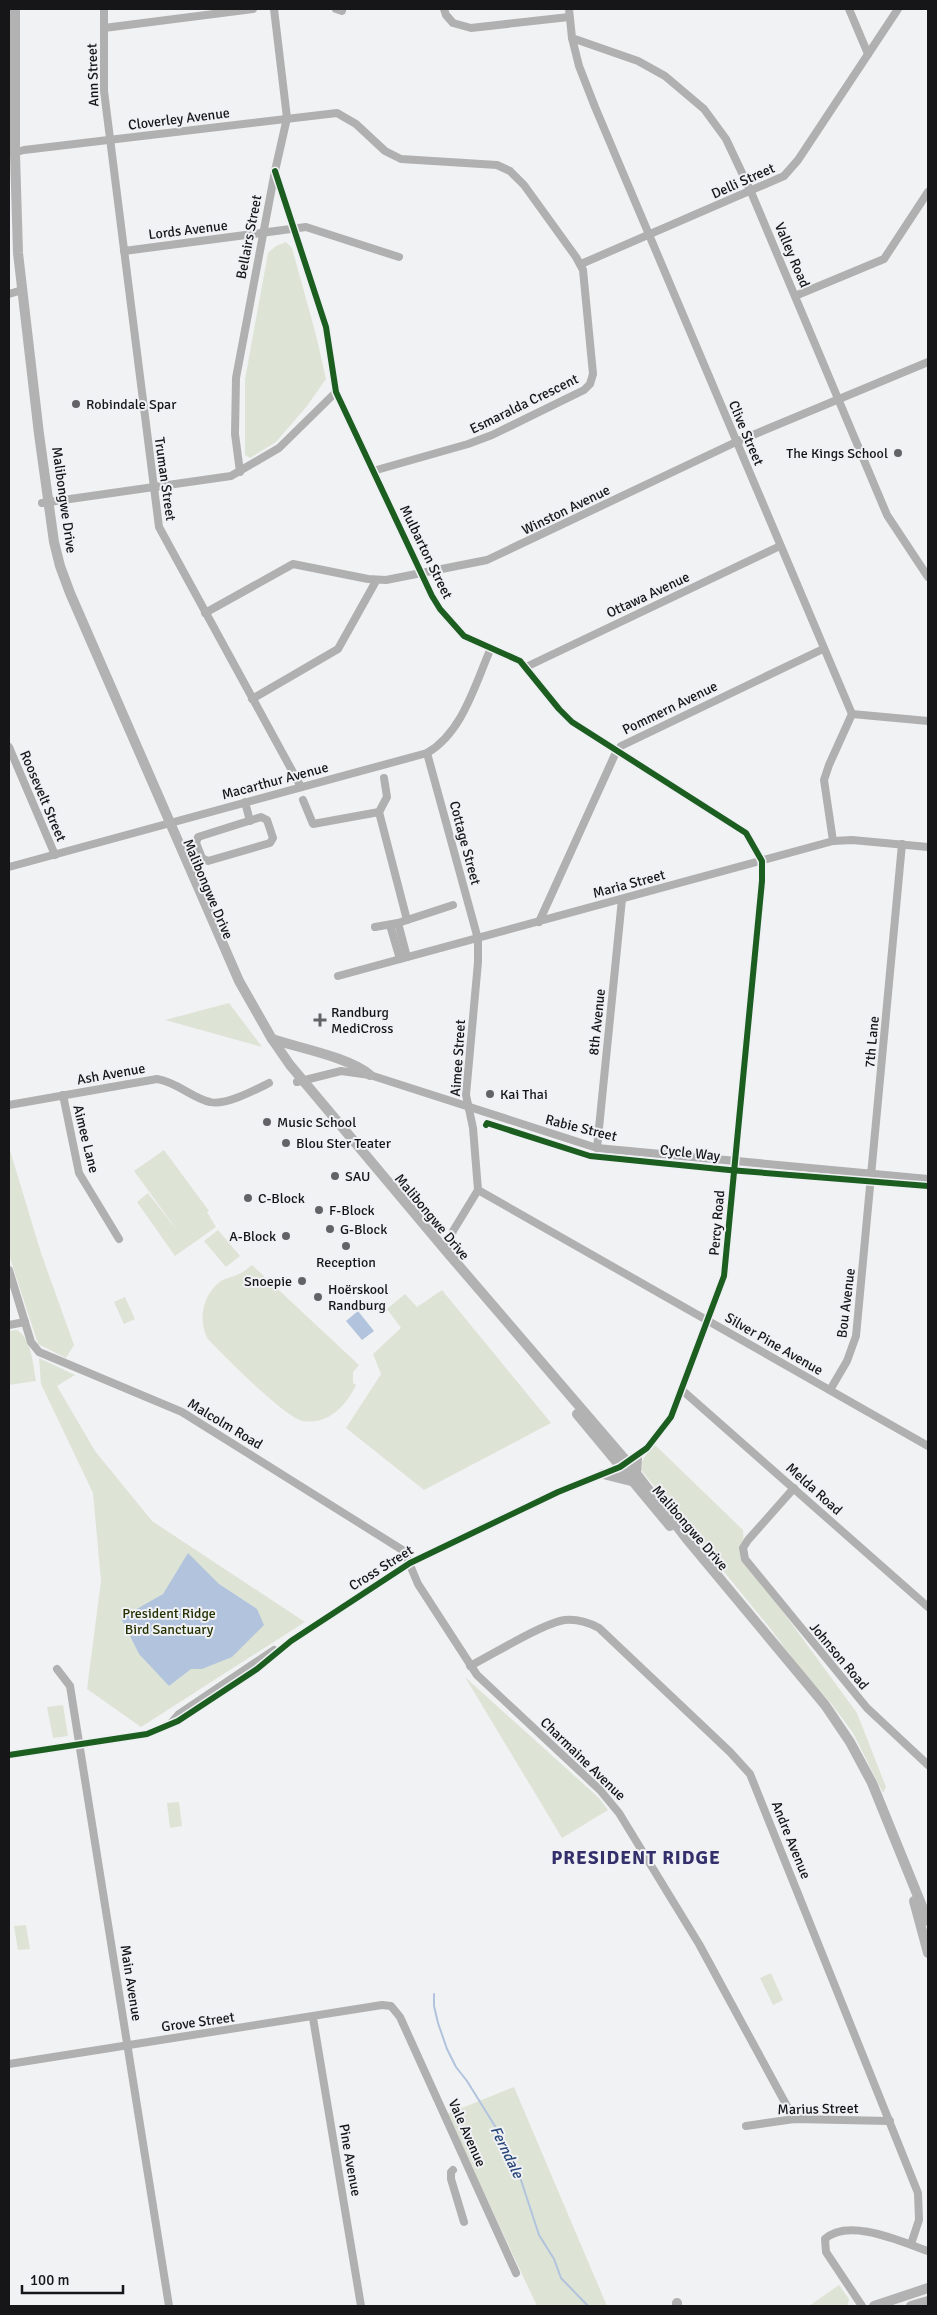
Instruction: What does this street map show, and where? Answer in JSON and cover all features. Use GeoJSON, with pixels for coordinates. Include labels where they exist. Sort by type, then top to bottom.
{"type":"FeatureCollection","features":[{"type":"Feature","properties":{"kind":"main road","name":"Malibongwe Drive"},"geometry":{"type":"LineString","coordinates":[[15,9],[12,30],[13,151],[16,210],[22,290],[45,502],[62,574],[167,823],[215,944],[241,998],[276,1055],[301,1081],[434,1236],[825,1706],[844,1732],[872,1783],[928,1921]]}},
{"type":"Feature","properties":{"kind":"main road"},"geometry":{"type":"LineString","coordinates":[[9,128],[14,111]]}},
{"type":"Feature","properties":{"kind":"main road","name":"Malibongwe Drive"},"geometry":{"type":"LineString","coordinates":[[167,823],[239,981],[272,1038],[301,1081],[607,1452],[624,1465]]}},
{"type":"Feature","properties":{"kind":"main road"},"geometry":{"type":"LineString","coordinates":[[272,1038],[348,1063],[370,1074]]}},
{"type":"Feature","properties":{"kind":"main road"},"geometry":{"type":"LineString","coordinates":[[607,1452],[605,1465],[600,1475],[634,1477],[638,1456]]}},
{"type":"Feature","properties":{"kind":"main road","name":"Malibongwe Drive"},"geometry":{"type":"LineString","coordinates":[[634,1477],[841,1734],[868,1783],[901,1863],[928,1953]]}},
{"type":"Feature","properties":{"kind":"main road"},"geometry":{"type":"LineString","coordinates":[[874,2306],[928,2288]]}},
{"type":"Feature","properties":{"kind":"main road"},"geometry":{"type":"LineString","coordinates":[[912,2306],[928,2301]]}},
{"type":"Feature","properties":{"kind":"street","name":"Ann Street"},"geometry":{"type":"LineString","coordinates":[[104,9],[104,91],[110,140]]}},
{"type":"Feature","properties":{"kind":"street"},"geometry":{"type":"LineString","coordinates":[[104,28],[253,9]]}},
{"type":"Feature","properties":{"kind":"street","name":"Bellairs Street"},"geometry":{"type":"LineString","coordinates":[[240,472],[235,434],[236,378],[275,171],[287,118],[274,9]]}},
{"type":"Feature","properties":{"kind":"street"},"geometry":{"type":"LineString","coordinates":[[849,9],[868,54]]}},
{"type":"Feature","properties":{"kind":"street","name":"Delli Street"},"geometry":{"type":"LineString","coordinates":[[581,264],[780,179],[793,168],[898,9]]}},
{"type":"Feature","properties":{"kind":"street"},"geometry":{"type":"LineString","coordinates":[[447,11],[453,23],[471,28],[569,13],[572,38]]}},
{"type":"Feature","properties":{"kind":"street","name":"Valley Road"},"geometry":{"type":"LineString","coordinates":[[572,38],[648,66],[692,97],[716,124],[726,139],[751,192],[891,523],[928,577]]}},
{"type":"Feature","properties":{"kind":"street","name":"Clive Street"},"geometry":{"type":"LineString","coordinates":[[572,38],[582,74],[852,714]]}},
{"type":"Feature","properties":{"kind":"street","name":"Cloverley Avenue"},"geometry":{"type":"LineString","coordinates":[[13,151],[337,113]]}},
{"type":"Feature","properties":{"kind":"street","name":"Esmaralda Crescent"},"geometry":{"type":"LineString","coordinates":[[337,113],[356,124],[385,151],[401,159],[484,164],[510,171],[524,185],[581,264],[587,293],[592,367],[592,379],[588,387],[574,396],[479,441],[373,471]]}},
{"type":"Feature","properties":{"kind":"street","name":"Truman Street"},"geometry":{"type":"LineString","coordinates":[[110,140],[159,527],[301,787]]}},
{"type":"Feature","properties":{"kind":"street","name":"Mulbarton Street"},"geometry":{"type":"LineString","coordinates":[[275,171],[326,328],[336,392],[437,604],[459,631],[471,640],[514,658],[526,667],[564,715],[746,833],[762,861]]}},
{"type":"Feature","properties":{"kind":"street"},"geometry":{"type":"LineString","coordinates":[[795,296],[887,257],[928,192]]}},
{"type":"Feature","properties":{"kind":"street","name":"Lords Avenue"},"geometry":{"type":"LineString","coordinates":[[124,251],[310,227],[399,257]]}},
{"type":"Feature","properties":{"kind":"street"},"geometry":{"type":"LineString","coordinates":[[9,294],[22,290]]}},
{"type":"Feature","properties":{"kind":"street","name":"Winston Avenue"},"geometry":{"type":"LineString","coordinates":[[205,613],[293,564],[376,580],[422,575],[479,563],[498,556],[736,442],[928,362]]}},
{"type":"Feature","properties":{"kind":"street"},"geometry":{"type":"LineString","coordinates":[[45,502],[215,480],[240,472],[279,448],[336,392]]}},
{"type":"Feature","properties":{"kind":"street","name":"Ottawa Avenue"},"geometry":{"type":"LineString","coordinates":[[526,667],[780,546]]}},
{"type":"Feature","properties":{"kind":"street"},"geometry":{"type":"LineString","coordinates":[[252,699],[338,650],[376,580]]}},
{"type":"Feature","properties":{"kind":"street","name":"Macarthur Avenue"},"geometry":{"type":"LineString","coordinates":[[9,867],[427,753],[449,737],[457,725],[491,648]]}},
{"type":"Feature","properties":{"kind":"street","name":"Pommern Avenue"},"geometry":{"type":"LineString","coordinates":[[539,922],[617,750],[629,741],[823,649]]}},
{"type":"Feature","properties":{"kind":"street"},"geometry":{"type":"LineString","coordinates":[[833,841],[824,780],[852,714],[928,721]]}},
{"type":"Feature","properties":{"kind":"street","name":"Roosevelt Street"},"geometry":{"type":"LineString","coordinates":[[9,747],[55,855]]}},
{"type":"Feature","properties":{"kind":"street","name":"Cottage Street"},"geometry":{"type":"LineString","coordinates":[[427,753],[478,939]]}},
{"type":"Feature","properties":{"kind":"street"},"geometry":{"type":"LineString","coordinates":[[384,778],[387,797],[379,812],[406,920]]}},
{"type":"Feature","properties":{"kind":"street"},"geometry":{"type":"LineString","coordinates":[[303,800],[313,824],[379,812]]}},
{"type":"Feature","properties":{"kind":"street"},"geometry":{"type":"LineString","coordinates":[[245,802],[250,821]]}},
{"type":"Feature","properties":{"kind":"street"},"geometry":{"type":"LineString","coordinates":[[261,817],[265,819],[272,841],[214,860],[208,861],[202,858],[196,843],[198,837],[250,821],[261,817]]}},
{"type":"Feature","properties":{"kind":"street","name":"Maria Street"},"geometry":{"type":"LineString","coordinates":[[338,976],[833,841],[928,846]]}},
{"type":"Feature","properties":{"kind":"street","name":"7th Lane"},"geometry":{"type":"LineString","coordinates":[[865,1242],[902,844]]}},
{"type":"Feature","properties":{"kind":"street","name":"Percy Road"},"geometry":{"type":"LineString","coordinates":[[624,1465],[647,1448],[666,1425],[682,1390],[724,1276],[762,881],[762,861]]}},
{"type":"Feature","properties":{"kind":"street","name":"8th Avenue"},"geometry":{"type":"LineString","coordinates":[[597,1148],[622,899]]}},
{"type":"Feature","properties":{"kind":"street"},"geometry":{"type":"LineString","coordinates":[[375,927],[394,924],[453,904]]}},
{"type":"Feature","properties":{"kind":"street"},"geometry":{"type":"LineString","coordinates":[[394,924],[403,958]]}},
{"type":"Feature","properties":{"kind":"street","name":"Aimee Street"},"geometry":{"type":"LineString","coordinates":[[478,939],[478,962],[466,1090],[473,1128],[478,1190]]}},
{"type":"Feature","properties":{"kind":"street","name":"Rabie Street"},"geometry":{"type":"LineString","coordinates":[[301,1081],[341,1071],[370,1074],[597,1148],[928,1179]]}},
{"type":"Feature","properties":{"kind":"street","name":"Ash Avenue"},"geometry":{"type":"LineString","coordinates":[[9,1105],[157,1079],[171,1082],[209,1102],[219,1103],[269,1083]]}},
{"type":"Feature","properties":{"kind":"street","name":"Aimee Lane"},"geometry":{"type":"LineString","coordinates":[[62,1095],[79,1173],[119,1239]]}},
{"type":"Feature","properties":{"kind":"street"},"geometry":{"type":"LineString","coordinates":[[446,1252],[452,1231],[478,1190]]}},
{"type":"Feature","properties":{"kind":"street","name":"Silver Pine Avenue"},"geometry":{"type":"LineString","coordinates":[[478,1190],[928,1446]]}},
{"type":"Feature","properties":{"kind":"street"},"geometry":{"type":"LineString","coordinates":[[434,1236],[443,1236],[452,1231]]}},
{"type":"Feature","properties":{"kind":"street","name":"Bou Avenue"},"geometry":{"type":"LineString","coordinates":[[830,1390],[847,1361],[856,1336],[865,1242]]}},
{"type":"Feature","properties":{"kind":"street","name":"Malcolm Road"},"geometry":{"type":"LineString","coordinates":[[9,1270],[33,1346],[43,1354],[165,1404],[201,1422],[401,1549],[410,1563]]}},
{"type":"Feature","properties":{"kind":"street"},"geometry":{"type":"LineString","coordinates":[[9,1325],[25,1322]]}},
{"type":"Feature","properties":{"kind":"street","name":"Melda Road"},"geometry":{"type":"LineString","coordinates":[[682,1390],[928,1607]]}},
{"type":"Feature","properties":{"kind":"street","name":"Cross Street"},"geometry":{"type":"LineString","coordinates":[[9,1755],[147,1734],[172,1722],[179,1714],[276,1648],[291,1641],[410,1563],[558,1492],[624,1465]]}},
{"type":"Feature","properties":{"kind":"street","name":"Johnson Road"},"geometry":{"type":"LineString","coordinates":[[794,1488],[748,1540],[743,1552],[748,1565],[858,1699],[881,1723],[928,1765]]}},
{"type":"Feature","properties":{"kind":"street","name":"Charmaine Avenue"},"geometry":{"type":"LineString","coordinates":[[410,1563],[418,1584],[470,1666],[614,1806],[699,1944],[794,2119]]}},
{"type":"Feature","properties":{"kind":"street","name":"Andre Avenue"},"geometry":{"type":"LineString","coordinates":[[470,1666],[552,1623],[570,1620],[588,1623],[599,1628],[730,1752],[750,1774],[890,2121],[920,2203],[919,2220],[911,2244]]}},
{"type":"Feature","properties":{"kind":"street","name":"Main Avenue"},"geometry":{"type":"LineString","coordinates":[[57,1669],[70,1686],[169,2306]]}},
{"type":"Feature","properties":{"kind":"street","name":"Grove Street"},"geometry":{"type":"LineString","coordinates":[[9,2064],[313,2018],[382,2005],[391,2006]]}},
{"type":"Feature","properties":{"kind":"street","name":"Vale Avenue"},"geometry":{"type":"LineString","coordinates":[[391,2006],[400,2017],[516,2273]]}},
{"type":"Feature","properties":{"kind":"street","name":"Pine Avenue"},"geometry":{"type":"LineString","coordinates":[[313,2018],[361,2306]]}},
{"type":"Feature","properties":{"kind":"street","name":"Marius Street"},"geometry":{"type":"LineString","coordinates":[[746,2126],[794,2119],[890,2121]]}},
{"type":"Feature","properties":{"kind":"street"},"geometry":{"type":"LineString","coordinates":[[464,2222],[451,2179],[451,2172],[467,2165]]}},
{"type":"Feature","properties":{"kind":"street"},"geometry":{"type":"LineString","coordinates":[[862,2306],[826,2252],[825,2239],[836,2232],[857,2230],[886,2236],[928,2250]]}},
{"type":"Feature","properties":{"kind":"green space"},"geometry":{"type":"Polygon","coordinates":[[[286,242],[292,248],[326,379],[307,406],[276,442],[250,458],[245,455],[245,379],[268,253],[276,246],[286,242]]]}},
{"type":"Feature","properties":{"kind":"green space"},"geometry":{"type":"Polygon","coordinates":[[[229,1003],[262,1047],[165,1020],[229,1003]]]}},
{"type":"Feature","properties":{"kind":"green space"},"geometry":{"type":"Polygon","coordinates":[[[9,1147],[41,1253],[74,1345],[66,1358],[38,1344],[9,1255],[9,1147]]]}},
{"type":"Feature","properties":{"kind":"green space"},"geometry":{"type":"Polygon","coordinates":[[[164,1150],[209,1211],[207,1212],[216,1227],[175,1256],[137,1202],[148,1193],[180,1234],[134,1171],[164,1150]]]}},
{"type":"Feature","properties":{"kind":"green space"},"geometry":{"type":"Polygon","coordinates":[[[218,1230],[240,1256],[226,1267],[204,1241],[218,1230]]]}},
{"type":"Feature","properties":{"kind":"green space"},"geometry":{"type":"Polygon","coordinates":[[[252,1265],[359,1365],[353,1372],[353,1383],[356,1385],[352,1393],[341,1407],[328,1417],[320,1420],[303,1421],[294,1417],[268,1397],[207,1338],[203,1322],[206,1299],[221,1281],[241,1273],[252,1265]]]}},
{"type":"Feature","properties":{"kind":"green space"},"geometry":{"type":"Polygon","coordinates":[[[442,1290],[551,1423],[424,1490],[346,1428],[381,1374],[373,1354],[401,1328],[387,1309],[405,1294],[417,1307],[442,1290]]]}},
{"type":"Feature","properties":{"kind":"green space"},"geometry":{"type":"Polygon","coordinates":[[[125,1297],[135,1319],[124,1324],[114,1302],[125,1297]]]}},
{"type":"Feature","properties":{"kind":"green space"},"geometry":{"type":"Polygon","coordinates":[[[17,1330],[22,1334],[29,1346],[36,1381],[9,1385],[9,1331],[17,1330]]]}},
{"type":"Feature","properties":{"kind":"green space","name":"President Ridge Bird Sanctuary"},"geometry":{"type":"Polygon","coordinates":[[[39,1358],[75,1375],[57,1386],[95,1451],[152,1521],[305,1622],[141,1727],[87,1689],[101,1581],[93,1493],[41,1384],[39,1358]]]}},
{"type":"Feature","properties":{"kind":"green space"},"geometry":{"type":"Polygon","coordinates":[[[653,1443],[743,1530],[744,1547],[751,1568],[857,1713],[886,1787],[883,1793],[853,1733],[830,1702],[800,1669],[770,1628],[641,1470],[641,1463],[653,1443]]]}},
{"type":"Feature","properties":{"kind":"green space"},"geometry":{"type":"Polygon","coordinates":[[[465,1677],[599,1798],[608,1810],[562,1838],[465,1677]]]}},
{"type":"Feature","properties":{"kind":"green space"},"geometry":{"type":"Polygon","coordinates":[[[63,1705],[68,1736],[53,1738],[47,1707],[63,1705]]]}},
{"type":"Feature","properties":{"kind":"green space"},"geometry":{"type":"Polygon","coordinates":[[[179,1802],[182,1826],[170,1828],[167,1803],[179,1802]]]}},
{"type":"Feature","properties":{"kind":"green space"},"geometry":{"type":"Polygon","coordinates":[[[26,1925],[30,1949],[18,1950],[14,1926],[26,1925]]]}},
{"type":"Feature","properties":{"kind":"green space"},"geometry":{"type":"Polygon","coordinates":[[[771,1973],[783,2000],[773,2005],[760,1978],[771,1973]]]}},
{"type":"Feature","properties":{"kind":"green space"},"geometry":{"type":"Polygon","coordinates":[[[514,2087],[607,2306],[537,2306],[447,2114],[514,2087]]]}},
{"type":"Feature","properties":{"kind":"green space"},"geometry":{"type":"Polygon","coordinates":[[[839,2285],[849,2299],[848,2306],[809,2306],[839,2285]]]}},
{"type":"Feature","properties":{"kind":"water"},"geometry":{"type":"Polygon","coordinates":[[[358,1311],[374,1331],[362,1340],[346,1321],[358,1311]]]}},
{"type":"Feature","properties":{"kind":"water"},"geometry":{"type":"Polygon","coordinates":[[[188,1553],[219,1584],[257,1609],[264,1625],[232,1657],[202,1669],[191,1669],[169,1686],[139,1654],[121,1618],[163,1594],[188,1553]]]}},
{"type":"Feature","properties":{"kind":"waterway","name":"Ferndale"},"geometry":{"type":"LineString","coordinates":[[434,1994],[434,2006],[438,2023],[447,2049],[456,2067],[467,2081],[503,2139],[518,2171],[539,2235],[554,2259],[561,2278],[588,2306]]}},
{"type":"Feature","properties":{"kind":"cycle path"},"geometry":{"type":"LineString","coordinates":[[9,1755],[147,1734],[178,1721],[257,1669],[291,1641],[410,1563],[558,1492],[620,1467],[647,1448],[671,1417],[724,1276],[762,881],[762,861],[746,833],[572,722],[520,661],[464,636],[440,609],[432,596],[336,392],[326,327],[275,171]]}},
{"type":"Feature","properties":{"kind":"cycle path","name":"Cycle Way"},"geometry":{"type":"LineString","coordinates":[[486,1125],[487,1123],[590,1156],[729,1170],[928,1186]]}},
{"type":"Feature","properties":{"kind":"place","name":"Robindale Spar"},"geometry":{"type":"Point","coordinates":[76,404]}},
{"type":"Feature","properties":{"kind":"place","name":"The Kings School"},"geometry":{"type":"Point","coordinates":[898,453]}},
{"type":"Feature","properties":{"kind":"place","name":"Randburg MediCross"},"geometry":{"type":"Point","coordinates":[320,1020]}},
{"type":"Feature","properties":{"kind":"place","name":"Kai Thai"},"geometry":{"type":"Point","coordinates":[490,1094]}},
{"type":"Feature","properties":{"kind":"place","name":"Music School"},"geometry":{"type":"Point","coordinates":[267,1122]}},
{"type":"Feature","properties":{"kind":"place","name":"Blou Ster Teater"},"geometry":{"type":"Point","coordinates":[286,1143]}},
{"type":"Feature","properties":{"kind":"place","name":"SAU"},"geometry":{"type":"Point","coordinates":[335,1176]}},
{"type":"Feature","properties":{"kind":"place","name":"C-Block"},"geometry":{"type":"Point","coordinates":[248,1198]}},
{"type":"Feature","properties":{"kind":"place","name":"F-Block"},"geometry":{"type":"Point","coordinates":[319,1210]}},
{"type":"Feature","properties":{"kind":"place","name":"G-Block"},"geometry":{"type":"Point","coordinates":[330,1229]}},
{"type":"Feature","properties":{"kind":"place","name":"A-Block"},"geometry":{"type":"Point","coordinates":[286,1236]}},
{"type":"Feature","properties":{"kind":"place","name":"Reception"},"geometry":{"type":"Point","coordinates":[346,1246]}},
{"type":"Feature","properties":{"kind":"place","name":"Snoepie"},"geometry":{"type":"Point","coordinates":[302,1281]}},
{"type":"Feature","properties":{"kind":"place","name":"Hoërskool Randburg"},"geometry":{"type":"Point","coordinates":[318,1297]}},
{"type":"Feature","properties":{"kind":"district","name":"PRESIDENT RIDGE"},"geometry":{"type":"Point","coordinates":[636,1858]}}]}
